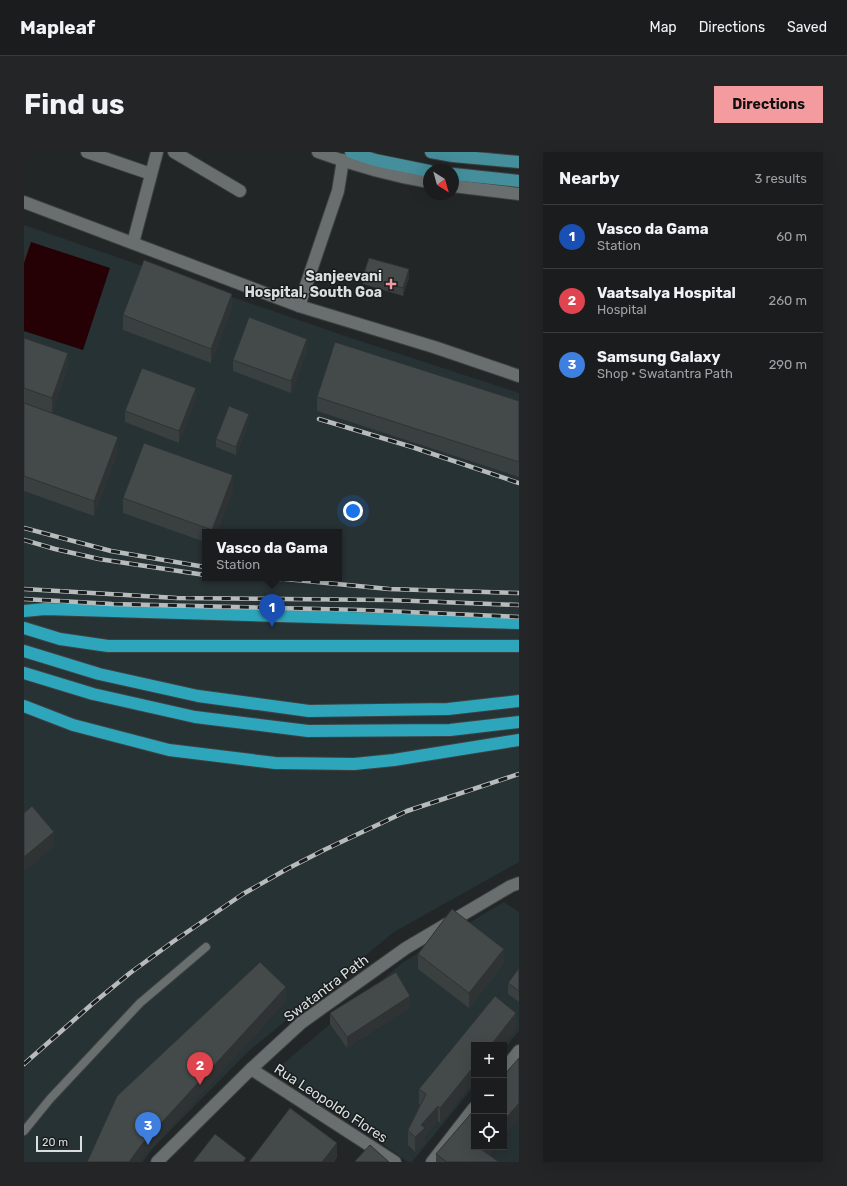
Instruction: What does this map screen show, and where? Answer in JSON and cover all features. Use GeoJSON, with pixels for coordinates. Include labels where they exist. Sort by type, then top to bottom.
{"type":"FeatureCollection","features":[{"type":"Feature","properties":{"kind":"highway"},"geometry":{"type":"LineString","coordinates":[[24,611],[45,609],[519,622]]}},
{"type":"Feature","properties":{"kind":"highway"},"geometry":{"type":"LineString","coordinates":[[24,628],[60,639],[108,646],[519,646]]}},
{"type":"Feature","properties":{"kind":"highway"},"geometry":{"type":"LineString","coordinates":[[24,651],[98,674],[198,696],[310,710],[448,709],[519,701]]}},
{"type":"Feature","properties":{"kind":"highway"},"geometry":{"type":"LineString","coordinates":[[24,673],[93,694],[195,717],[308,732],[450,730],[519,722]]}},
{"type":"Feature","properties":{"kind":"highway"},"geometry":{"type":"LineString","coordinates":[[24,706],[73,725],[169,750],[275,763],[354,764],[394,760],[519,740]]}},
{"type":"Feature","properties":{"kind":"main road"},"geometry":{"type":"LineString","coordinates":[[431,152],[453,156],[519,162]]}},
{"type":"Feature","properties":{"kind":"main road"},"geometry":{"type":"LineString","coordinates":[[347,156],[423,170]]}},
{"type":"Feature","properties":{"kind":"main road"},"geometry":{"type":"LineString","coordinates":[[459,175],[519,181]]}},
{"type":"Feature","properties":{"kind":"street"},"geometry":{"type":"LineString","coordinates":[[87,152],[151,174]]}},
{"type":"Feature","properties":{"kind":"street"},"geometry":{"type":"LineString","coordinates":[[133,243],[157,152]]}},
{"type":"Feature","properties":{"kind":"street"},"geometry":{"type":"LineString","coordinates":[[174,152],[240,191]]}},
{"type":"Feature","properties":{"kind":"street"},"geometry":{"type":"LineString","coordinates":[[318,152],[347,156],[404,178],[423,181]]}},
{"type":"Feature","properties":{"kind":"street"},"geometry":{"type":"LineString","coordinates":[[300,306],[338,191],[347,156]]}},
{"type":"Feature","properties":{"kind":"street"},"geometry":{"type":"LineString","coordinates":[[459,187],[519,194]]}},
{"type":"Feature","properties":{"kind":"street"},"geometry":{"type":"LineString","coordinates":[[24,202],[300,306],[434,347],[519,376]]}},
{"type":"Feature","properties":{"kind":"street","name":"Swatantra Path"},"geometry":{"type":"LineString","coordinates":[[157,1162],[251,1069],[301,1023],[406,948],[516,887]]}},
{"type":"Feature","properties":{"kind":"street"},"geometry":{"type":"LineString","coordinates":[[507,1066],[519,1051]]}},
{"type":"Feature","properties":{"kind":"street","name":"Rua Leopoldo Flores"},"geometry":{"type":"LineString","coordinates":[[251,1069],[395,1162]]}},
{"type":"Feature","properties":{"kind":"street"},"geometry":{"type":"LineString","coordinates":[[432,1162],[471,1112]]}},
{"type":"Feature","properties":{"kind":"street","name":"Swatantra Path"},"geometry":{"type":"LineString","coordinates":[[167,1162],[172,1146]]}},
{"type":"Feature","properties":{"kind":"lane"},"geometry":{"type":"LineString","coordinates":[[24,1131],[50,1099],[140,1003],[206,947]]}},
{"type":"Feature","properties":{"kind":"shaded area"},"geometry":{"type":"Polygon","coordinates":[[[24,225],[348,337],[519,393],[519,862],[394,932],[250,1050],[155,1146],[143,1162],[24,1162],[24,225]]]}},
{"type":"Feature","properties":{"kind":"shaded area"},"geometry":{"type":"Polygon","coordinates":[[[31,242],[110,268],[83,350],[24,331],[24,263],[31,242]]]}},
{"type":"Feature","properties":{"kind":"shaded area"},"geometry":{"type":"Polygon","coordinates":[[[504,902],[519,912],[519,1031],[507,1045],[507,1042],[471,1042],[471,1090],[412,1162],[408,1162],[277,1069],[402,963],[504,902]]]}},
{"type":"Feature","properties":{"kind":"shaded area"},"geometry":{"type":"Polygon","coordinates":[[[519,1069],[519,1162],[446,1162],[471,1149],[471,1150],[507,1150],[507,1084],[519,1069]]]}},
{"type":"Feature","properties":{"kind":"building"},"geometry":{"type":"Polygon","coordinates":[[[369,258],[409,269],[403,288],[363,276],[369,258]]]}},
{"type":"Feature","properties":{"kind":"building"},"geometry":{"type":"Polygon","coordinates":[[[144,260],[232,294],[211,349],[123,315],[144,260]]]}},
{"type":"Feature","properties":{"kind":"building"},"geometry":{"type":"Polygon","coordinates":[[[249,317],[307,339],[291,381],[233,360],[249,317]]]}},
{"type":"Feature","properties":{"kind":"building"},"geometry":{"type":"Polygon","coordinates":[[[24,338],[68,353],[52,398],[24,388],[24,338]]]}},
{"type":"Feature","properties":{"kind":"building"},"geometry":{"type":"Polygon","coordinates":[[[335,342],[519,401],[519,462],[317,397],[335,342]]]}},
{"type":"Feature","properties":{"kind":"building"},"geometry":{"type":"Polygon","coordinates":[[[142,368],[196,388],[179,431],[125,411],[142,368]]]}},
{"type":"Feature","properties":{"kind":"building"},"geometry":{"type":"Polygon","coordinates":[[[24,403],[118,437],[94,501],[24,476],[24,403]]]}},
{"type":"Feature","properties":{"kind":"building"},"geometry":{"type":"Polygon","coordinates":[[[229,406],[249,414],[236,447],[216,439],[229,406]]]}},
{"type":"Feature","properties":{"kind":"building"},"geometry":{"type":"Polygon","coordinates":[[[144,443],[233,475],[212,529],[123,498],[144,443]]]}},
{"type":"Feature","properties":{"kind":"building"},"geometry":{"type":"Polygon","coordinates":[[[32,806],[54,832],[24,857],[24,813],[32,806]]]}},
{"type":"Feature","properties":{"kind":"building"},"geometry":{"type":"Polygon","coordinates":[[[452,909],[504,949],[469,993],[418,954],[452,909]]]}},
{"type":"Feature","properties":{"kind":"building"},"geometry":{"type":"Polygon","coordinates":[[[260,962],[286,987],[143,1143],[129,1162],[87,1162],[117,1096],[260,962]]]}},
{"type":"Feature","properties":{"kind":"building"},"geometry":{"type":"Polygon","coordinates":[[[519,968],[519,991],[508,983],[519,968]]]}},
{"type":"Feature","properties":{"kind":"building"},"geometry":{"type":"Polygon","coordinates":[[[396,972],[410,996],[347,1037],[330,1013],[396,972]]]}},
{"type":"Feature","properties":{"kind":"building"},"geometry":{"type":"Polygon","coordinates":[[[495,996],[516,1013],[493,1042],[471,1042],[471,1070],[440,1108],[438,1106],[421,1125],[425,1128],[415,1137],[408,1130],[426,1094],[419,1089],[495,996]]]}},
{"type":"Feature","properties":{"kind":"building"},"geometry":{"type":"Polygon","coordinates":[[[519,1058],[519,1103],[507,1117],[507,1078],[507,1072],[519,1058]]]}},
{"type":"Feature","properties":{"kind":"building"},"geometry":{"type":"Polygon","coordinates":[[[290,1108],[337,1143],[322,1162],[249,1162],[290,1108]]]}},
{"type":"Feature","properties":{"kind":"building"},"geometry":{"type":"Polygon","coordinates":[[[471,1113],[471,1150],[482,1150],[499,1162],[447,1162],[436,1154],[471,1113]]]}},
{"type":"Feature","properties":{"kind":"building"},"geometry":{"type":"Polygon","coordinates":[[[215,1134],[246,1158],[243,1162],[193,1162],[215,1134]]]}},
{"type":"Feature","properties":{"kind":"building"},"geometry":{"type":"Polygon","coordinates":[[[370,1145],[389,1162],[355,1161],[370,1145]]]}},
{"type":"Feature","properties":{"kind":"railway"},"geometry":{"type":"LineString","coordinates":[[319,419],[412,447],[519,483]]}},
{"type":"Feature","properties":{"kind":"railway"},"geometry":{"type":"LineString","coordinates":[[24,528],[111,551],[202,566]]}},
{"type":"Feature","properties":{"kind":"railway"},"geometry":{"type":"LineString","coordinates":[[24,540],[99,559],[202,575]]}},
{"type":"Feature","properties":{"kind":"railway"},"geometry":{"type":"LineString","coordinates":[[306,581],[389,589],[519,593]]}},
{"type":"Feature","properties":{"kind":"railway"},"geometry":{"type":"LineString","coordinates":[[24,589],[177,598],[389,600],[519,605]]}},
{"type":"Feature","properties":{"kind":"railway"},"geometry":{"type":"LineString","coordinates":[[24,599],[112,604],[362,610],[519,617]]}},
{"type":"Feature","properties":{"kind":"railway"},"geometry":{"type":"LineString","coordinates":[[24,1064],[130,973],[243,894],[324,850],[407,811],[519,774]]}},
{"type":"Feature","properties":{"kind":"place","name":"Sanjeevani Hospital, South Goa"},"geometry":{"type":"Point","coordinates":[391,284]}},
{"type":"Feature","properties":{"kind":"place","name":"Vasco da Gama"},"geometry":{"type":"Point","coordinates":[272,627]}},
{"type":"Feature","properties":{"kind":"place","name":"Vaatsalya Hospital"},"geometry":{"type":"Point","coordinates":[200,1085]}},
{"type":"Feature","properties":{"kind":"place","name":"Samsung Galaxy"},"geometry":{"type":"Point","coordinates":[148,1145]}}]}
